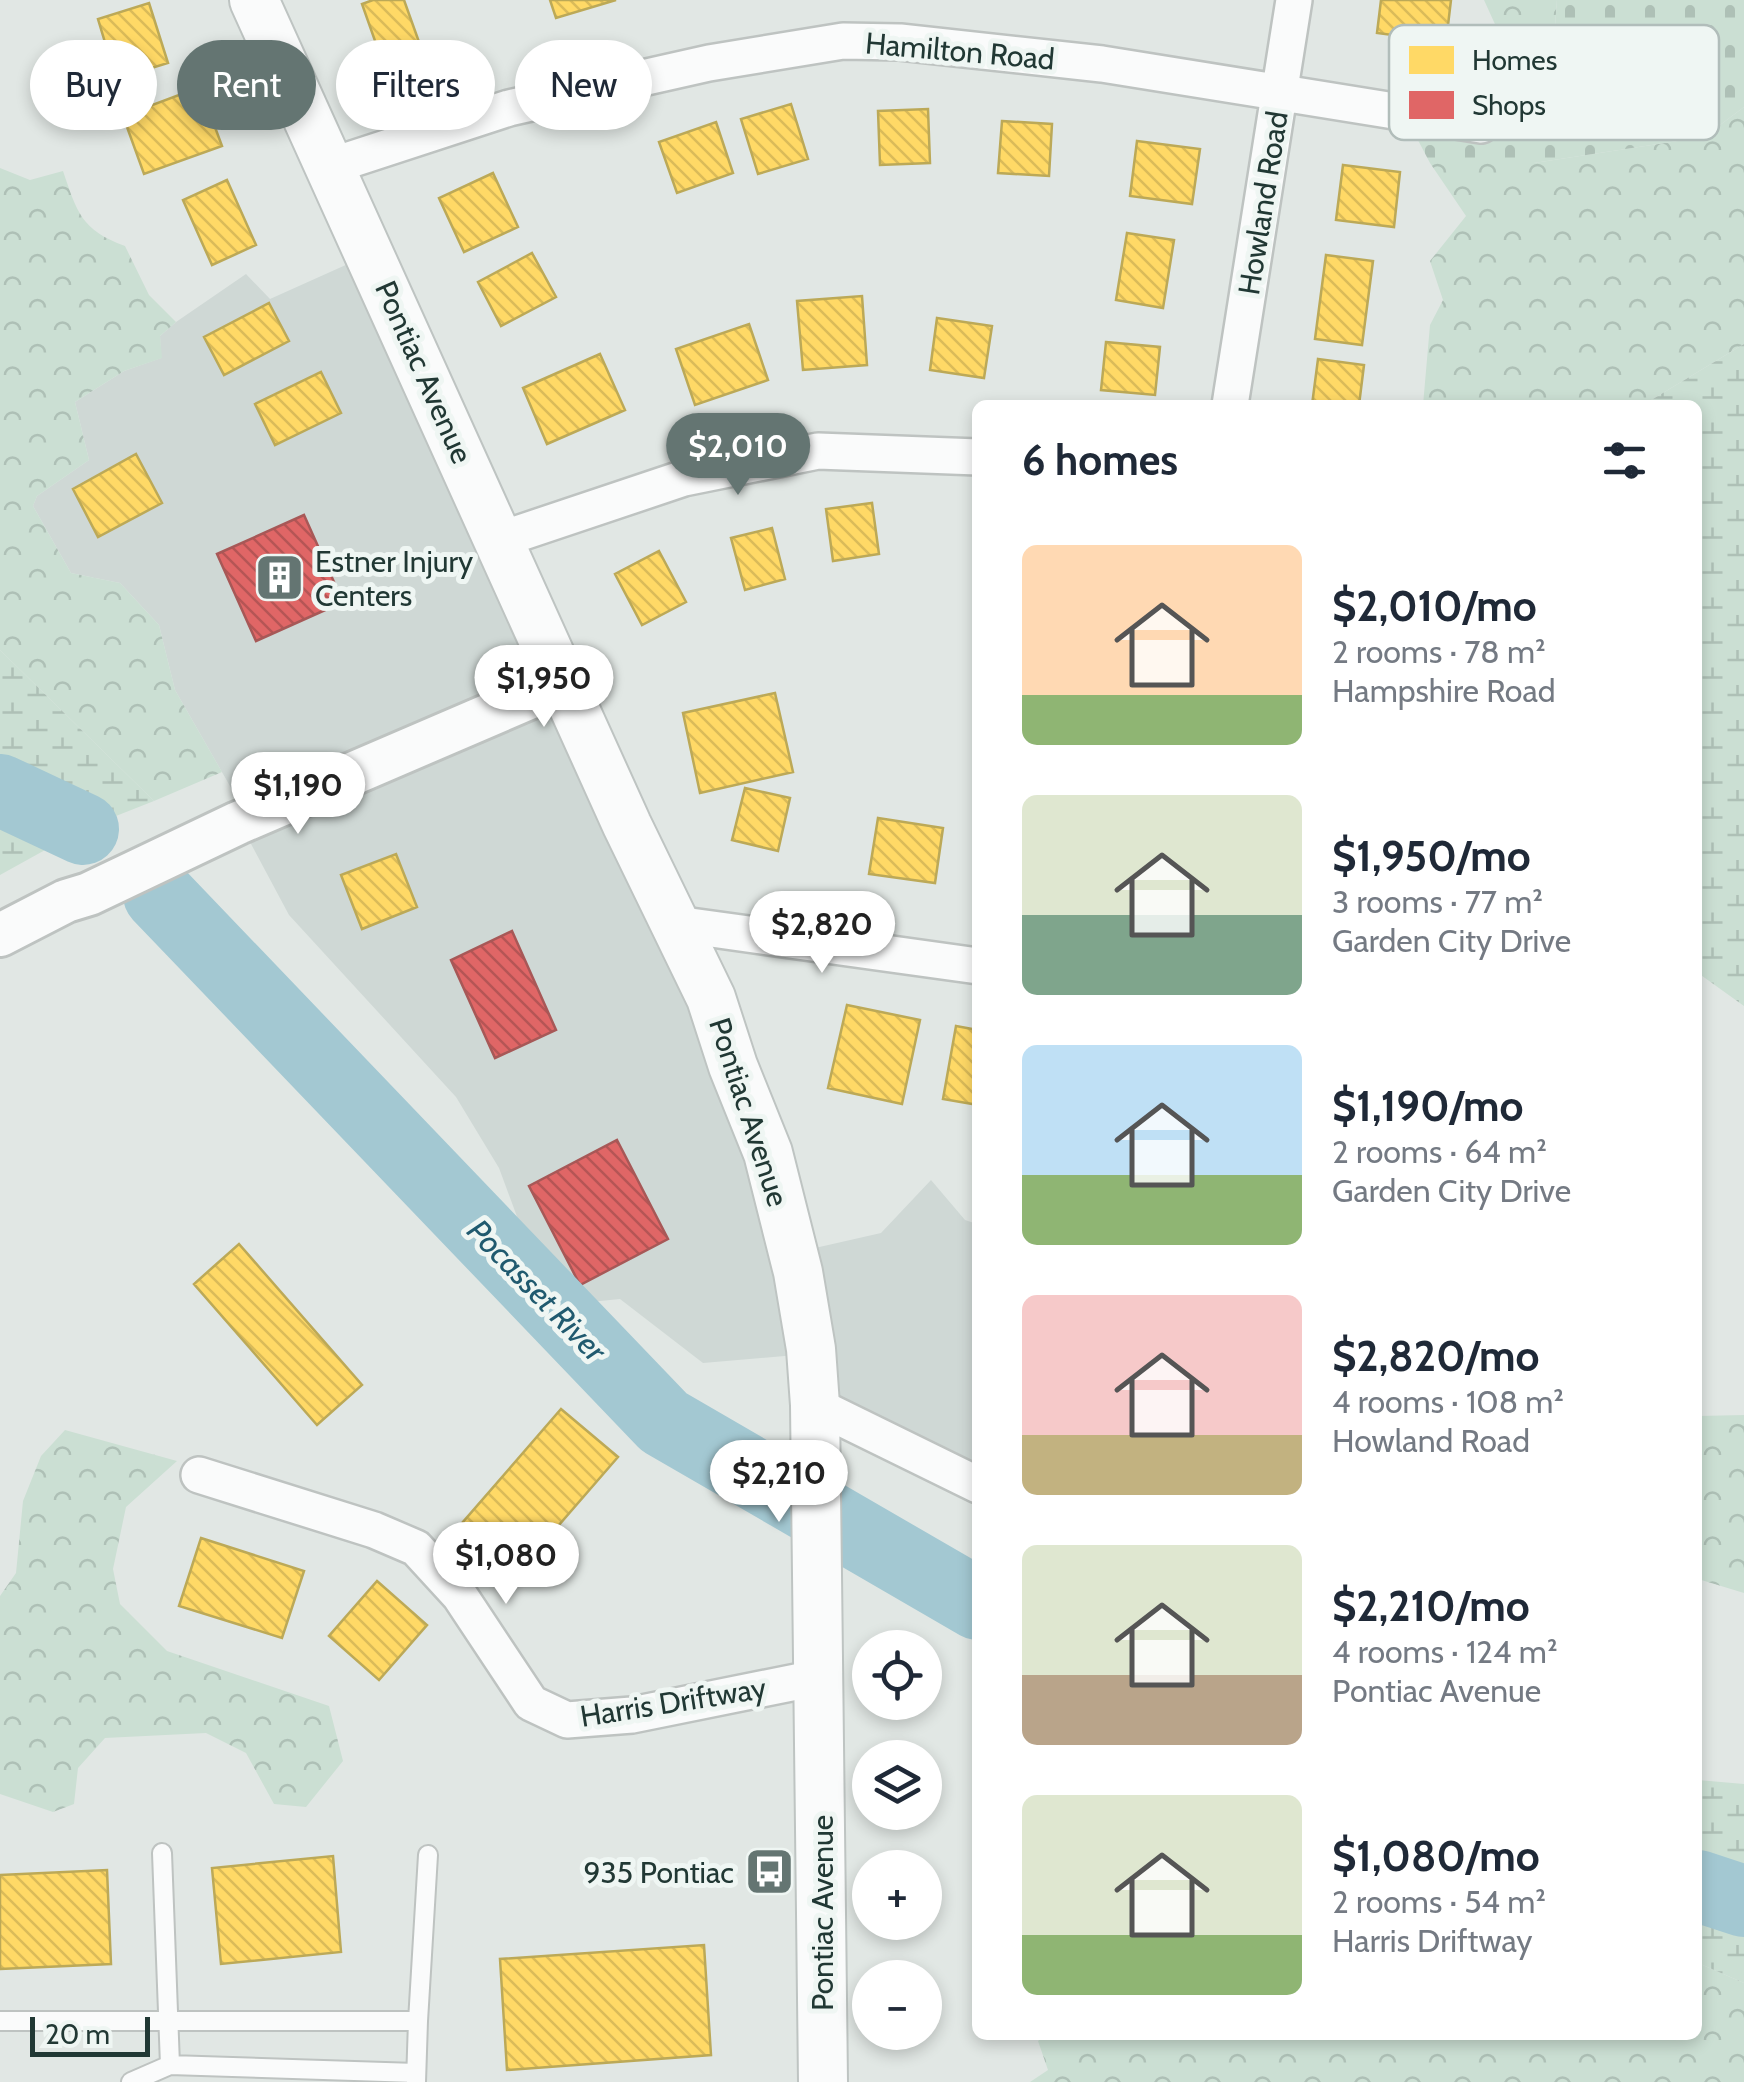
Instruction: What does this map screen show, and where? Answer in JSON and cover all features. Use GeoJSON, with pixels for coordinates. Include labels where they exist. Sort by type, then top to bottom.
{"type":"FeatureCollection","features":[{"type":"Feature","properties":{"kind":"main road","name":"Pontiac Avenue"},"geometry":{"type":"LineString","coordinates":[[254,0],[628,825],[711,998],[768,1153],[798,1272],[812,1349],[816,1406],[823,2082]]}},
{"type":"Feature","properties":{"kind":"street","name":"Howland Road"},"geometry":{"type":"LineString","coordinates":[[1231,400],[1294,0]]}},
{"type":"Feature","properties":{"kind":"street","name":"Hamilton Road"},"geometry":{"type":"LineString","coordinates":[[330,166],[509,108],[709,63],[842,41],[900,42],[1102,64],[1389,111]]}},
{"type":"Feature","properties":{"kind":"street"},"geometry":{"type":"LineString","coordinates":[[500,540],[684,478],[818,451],[972,458]]}},
{"type":"Feature","properties":{"kind":"street"},"geometry":{"type":"LineString","coordinates":[[0,935],[238,823],[566,682]]}},
{"type":"Feature","properties":{"kind":"street"},"geometry":{"type":"LineString","coordinates":[[676,924],[972,965]]}},
{"type":"Feature","properties":{"kind":"street"},"geometry":{"type":"LineString","coordinates":[[816,1406],[972,1482]]}},
{"type":"Feature","properties":{"kind":"street","name":"Harris Driftway"},"geometry":{"type":"LineString","coordinates":[[199,1475],[374,1530],[416,1548],[460,1596],[497,1656],[532,1702],[567,1720],[650,1712],[821,1676]]}},
{"type":"Feature","properties":{"kind":"lane"},"geometry":{"type":"LineString","coordinates":[[162,1853],[170,2065]]}},
{"type":"Feature","properties":{"kind":"lane"},"geometry":{"type":"LineString","coordinates":[[131,2082],[170,2065],[416,2078],[428,1854]]}},
{"type":"Feature","properties":{"kind":"lane"},"geometry":{"type":"LineString","coordinates":[[0,2021],[418,2021]]}},
{"type":"Feature","properties":{"kind":"shaded area"},"geometry":{"type":"Polygon","coordinates":[[[368,255],[378,268],[793,1253],[881,1233],[931,1180],[965,1220],[972,1222],[972,1477],[843,1415],[807,1354],[703,1363],[620,1299],[550,1306],[499,1168],[456,1097],[289,915],[242,827],[242,807],[175,690],[159,625],[120,583],[71,573],[33,506],[37,496],[89,460],[75,402],[124,371],[161,358],[160,336],[246,274],[270,299],[368,255]]]}},
{"type":"Feature","properties":{"kind":"green space"},"geometry":{"type":"Polygon","coordinates":[[[1484,0],[1557,0],[1555,25],[1495,25],[1484,0]]]}},
{"type":"Feature","properties":{"kind":"green space"},"geometry":{"type":"Polygon","coordinates":[[[1557,0],[1744,0],[1744,107],[1719,126],[1719,25],[1555,25],[1557,0]]]}},
{"type":"Feature","properties":{"kind":"green space"},"geometry":{"type":"Polygon","coordinates":[[[1744,107],[1744,344],[1651,400],[1423,400],[1430,325],[1443,300],[1430,261],[1466,216],[1430,163],[1534,163],[1684,140],[1719,140],[1719,126],[1744,107]]]}},
{"type":"Feature","properties":{"kind":"green space"},"geometry":{"type":"Polygon","coordinates":[[[1418,140],[1684,140],[1534,163],[1430,163],[1418,140]]]}},
{"type":"Feature","properties":{"kind":"green space"},"geometry":{"type":"Polygon","coordinates":[[[0,168],[30,180],[63,171],[83,218],[99,233],[125,246],[149,295],[176,322],[160,336],[162,358],[124,371],[75,402],[89,460],[37,496],[33,506],[71,573],[120,583],[159,625],[175,690],[222,772],[154,801],[0,650],[0,168]]]}},
{"type":"Feature","properties":{"kind":"green space"},"geometry":{"type":"Polygon","coordinates":[[[1744,344],[1744,1006],[1702,976],[1702,400],[1651,400],[1744,344]]]}},
{"type":"Feature","properties":{"kind":"green space"},"geometry":{"type":"Polygon","coordinates":[[[0,650],[154,801],[83,829],[0,875],[0,650]]]}},
{"type":"Feature","properties":{"kind":"green space"},"geometry":{"type":"Polygon","coordinates":[[[1744,1415],[1744,1593],[1702,1580],[1702,1416],[1744,1415]]]}},
{"type":"Feature","properties":{"kind":"green space"},"geometry":{"type":"Polygon","coordinates":[[[65,1430],[177,1461],[126,1507],[113,1569],[120,1604],[167,1651],[329,1706],[343,1761],[306,1807],[274,1804],[246,1753],[206,1733],[105,1738],[78,1768],[74,1804],[53,1812],[0,1794],[0,1596],[16,1573],[23,1501],[41,1456],[65,1430]]]}},
{"type":"Feature","properties":{"kind":"green space"},"geometry":{"type":"Polygon","coordinates":[[[1702,1780],[1744,1784],[1744,1983],[1702,1965],[1702,1780]]]}},
{"type":"Feature","properties":{"kind":"green space"},"geometry":{"type":"Polygon","coordinates":[[[1702,1965],[1744,1983],[1744,2082],[1030,2082],[1048,2070],[1038,2041],[1702,2040],[1702,1965]]]}},
{"type":"Feature","properties":{"kind":"building: Homes"},"geometry":{"type":"Polygon","coordinates":[[[404,0],[418,40],[375,40],[362,4],[404,0]]]}},
{"type":"Feature","properties":{"kind":"building: Homes"},"geometry":{"type":"Polygon","coordinates":[[[550,0],[616,0],[556,18],[550,0]]]}},
{"type":"Feature","properties":{"kind":"building: Homes"},"geometry":{"type":"Polygon","coordinates":[[[1381,0],[1451,0],[1448,25],[1389,25],[1389,35],[1377,33],[1381,0]]]}},
{"type":"Feature","properties":{"kind":"building: Homes"},"geometry":{"type":"Polygon","coordinates":[[[149,3],[168,63],[157,66],[157,40],[104,40],[98,19],[149,3]]]}},
{"type":"Feature","properties":{"kind":"building: Homes"},"geometry":{"type":"Polygon","coordinates":[[[177,96],[177,130],[216,130],[222,146],[144,174],[128,130],[157,130],[157,103],[177,96]]]}},
{"type":"Feature","properties":{"kind":"building: Homes"},"geometry":{"type":"Polygon","coordinates":[[[791,104],[808,159],[758,174],[741,119],[791,104]]]}},
{"type":"Feature","properties":{"kind":"building: Homes"},"geometry":{"type":"Polygon","coordinates":[[[928,109],[930,163],[880,165],[878,111],[928,109]]]}},
{"type":"Feature","properties":{"kind":"building: Homes"},"geometry":{"type":"Polygon","coordinates":[[[1002,121],[1052,124],[1049,176],[998,173],[1002,121]]]}},
{"type":"Feature","properties":{"kind":"building: Homes"},"geometry":{"type":"Polygon","coordinates":[[[716,122],[733,173],[677,193],[659,142],[716,122]]]}},
{"type":"Feature","properties":{"kind":"building: Homes"},"geometry":{"type":"Polygon","coordinates":[[[1137,141],[1200,149],[1192,204],[1130,196],[1137,141]]]}},
{"type":"Feature","properties":{"kind":"building: Homes"},"geometry":{"type":"Polygon","coordinates":[[[1343,165],[1400,172],[1394,227],[1336,220],[1343,165]]]}},
{"type":"Feature","properties":{"kind":"building: Homes"},"geometry":{"type":"Polygon","coordinates":[[[493,173],[518,227],[464,252],[439,198],[493,173]]]}},
{"type":"Feature","properties":{"kind":"building: Homes"},"geometry":{"type":"Polygon","coordinates":[[[227,180],[256,245],[212,265],[183,200],[227,180]]]}},
{"type":"Feature","properties":{"kind":"building: Homes"},"geometry":{"type":"Polygon","coordinates":[[[1127,233],[1174,240],[1163,308],[1116,300],[1127,233]]]}},
{"type":"Feature","properties":{"kind":"building: Homes"},"geometry":{"type":"Polygon","coordinates":[[[532,253],[556,297],[501,326],[478,282],[532,253]]]}},
{"type":"Feature","properties":{"kind":"building: Homes"},"geometry":{"type":"Polygon","coordinates":[[[1326,255],[1373,261],[1362,345],[1315,339],[1326,255]]]}},
{"type":"Feature","properties":{"kind":"building: Homes"},"geometry":{"type":"Polygon","coordinates":[[[862,296],[867,365],[803,370],[797,301],[862,296]]]}},
{"type":"Feature","properties":{"kind":"building: Homes"},"geometry":{"type":"Polygon","coordinates":[[[269,303],[289,341],[224,375],[204,337],[269,303]]]}},
{"type":"Feature","properties":{"kind":"building: Homes"},"geometry":{"type":"Polygon","coordinates":[[[937,318],[992,326],[984,378],[930,370],[937,318]]]}},
{"type":"Feature","properties":{"kind":"building: Homes"},"geometry":{"type":"Polygon","coordinates":[[[749,324],[768,380],[695,405],[676,349],[749,324]]]}},
{"type":"Feature","properties":{"kind":"building: Homes"},"geometry":{"type":"Polygon","coordinates":[[[1106,342],[1160,347],[1155,395],[1101,390],[1106,342]]]}},
{"type":"Feature","properties":{"kind":"building: Homes"},"geometry":{"type":"Polygon","coordinates":[[[600,354],[625,410],[547,444],[523,388],[600,354]]]}},
{"type":"Feature","properties":{"kind":"building: Homes"},"geometry":{"type":"Polygon","coordinates":[[[1318,359],[1364,365],[1360,400],[1313,400],[1318,359]]]}},
{"type":"Feature","properties":{"kind":"building: Homes"},"geometry":{"type":"Polygon","coordinates":[[[321,372],[341,413],[275,445],[255,404],[321,372]]]}},
{"type":"Feature","properties":{"kind":"building: Homes"},"geometry":{"type":"Polygon","coordinates":[[[136,454],[162,503],[98,537],[73,489],[136,454]]]}},
{"type":"Feature","properties":{"kind":"building: Homes"},"geometry":{"type":"Polygon","coordinates":[[[872,503],[879,554],[833,561],[826,509],[872,503]]]}},
{"type":"Feature","properties":{"kind":"building: Homes"},"geometry":{"type":"Polygon","coordinates":[[[772,528],[785,579],[745,590],[731,538],[772,528]]]}},
{"type":"Feature","properties":{"kind":"building: Homes"},"geometry":{"type":"Polygon","coordinates":[[[659,551],[686,602],[642,625],[615,574],[659,551]]]}},
{"type":"Feature","properties":{"kind":"building: Homes"},"geometry":{"type":"Polygon","coordinates":[[[775,693],[793,772],[700,793],[683,713],[775,693]]]}},
{"type":"Feature","properties":{"kind":"building: Homes"},"geometry":{"type":"Polygon","coordinates":[[[745,788],[790,798],[778,851],[732,840],[745,788]]]}},
{"type":"Feature","properties":{"kind":"building: Homes"},"geometry":{"type":"Polygon","coordinates":[[[878,818],[943,828],[935,883],[869,874],[878,818]]]}},
{"type":"Feature","properties":{"kind":"building: Homes"},"geometry":{"type":"Polygon","coordinates":[[[396,854],[417,907],[362,929],[341,875],[396,854]]]}},
{"type":"Feature","properties":{"kind":"building: Homes"},"geometry":{"type":"Polygon","coordinates":[[[847,1005],[920,1020],[902,1104],[828,1088],[847,1005]]]}},
{"type":"Feature","properties":{"kind":"building: Homes"},"geometry":{"type":"Polygon","coordinates":[[[956,1026],[972,1029],[972,1104],[943,1099],[956,1026]]]}},
{"type":"Feature","properties":{"kind":"building: Homes"},"geometry":{"type":"Polygon","coordinates":[[[239,1244],[362,1385],[317,1425],[194,1284],[239,1244]]]}},
{"type":"Feature","properties":{"kind":"building: Homes"},"geometry":{"type":"Polygon","coordinates":[[[561,1409],[618,1457],[519,1571],[463,1522],[561,1409]]]}},
{"type":"Feature","properties":{"kind":"building: Homes"},"geometry":{"type":"Polygon","coordinates":[[[201,1538],[304,1571],[282,1638],[179,1606],[201,1538]]]}},
{"type":"Feature","properties":{"kind":"building: Homes"},"geometry":{"type":"Polygon","coordinates":[[[377,1581],[427,1625],[379,1680],[329,1636],[377,1581]]]}},
{"type":"Feature","properties":{"kind":"building: Homes"},"geometry":{"type":"Polygon","coordinates":[[[333,1856],[341,1952],[221,1964],[212,1868],[333,1856]]]}},
{"type":"Feature","properties":{"kind":"building: Homes"},"geometry":{"type":"Polygon","coordinates":[[[107,1870],[111,1964],[0,1969],[0,1875],[107,1870]]]}},
{"type":"Feature","properties":{"kind":"building: Homes"},"geometry":{"type":"Polygon","coordinates":[[[704,1945],[711,2055],[507,2070],[500,1959],[704,1945]]]}},
{"type":"Feature","properties":{"kind":"building: Shops","name":"Estner Injury Centers"},"geometry":{"type":"Polygon","coordinates":[[[304,515],[343,602],[256,641],[217,554],[304,515]]]}},
{"type":"Feature","properties":{"kind":"building: Shops"},"geometry":{"type":"Polygon","coordinates":[[[512,931],[556,1030],[495,1058],[451,960],[512,931]]]}},
{"type":"Feature","properties":{"kind":"building: Shops"},"geometry":{"type":"Polygon","coordinates":[[[617,1140],[668,1239],[580,1285],[529,1186],[617,1140]]]}},
{"type":"Feature","properties":{"kind":"waterway","name":"Pocasset River"},"geometry":{"type":"LineString","coordinates":[[0,790],[83,829]]}},
{"type":"Feature","properties":{"kind":"waterway","name":"Pocasset River"},"geometry":{"type":"LineString","coordinates":[[159,895],[664,1422],[972,1601]]}},
{"type":"Feature","properties":{"kind":"waterway","name":"Pocasset River"},"geometry":{"type":"LineString","coordinates":[[1702,1887],[1744,1901]]}},
{"type":"Feature","properties":{"kind":"place","name":"Estner Injury Centers"},"geometry":{"type":"Point","coordinates":[280,578]}},
{"type":"Feature","properties":{"kind":"place","name":"935 Pontiac"},"geometry":{"type":"Point","coordinates":[769,1872]}}]}
